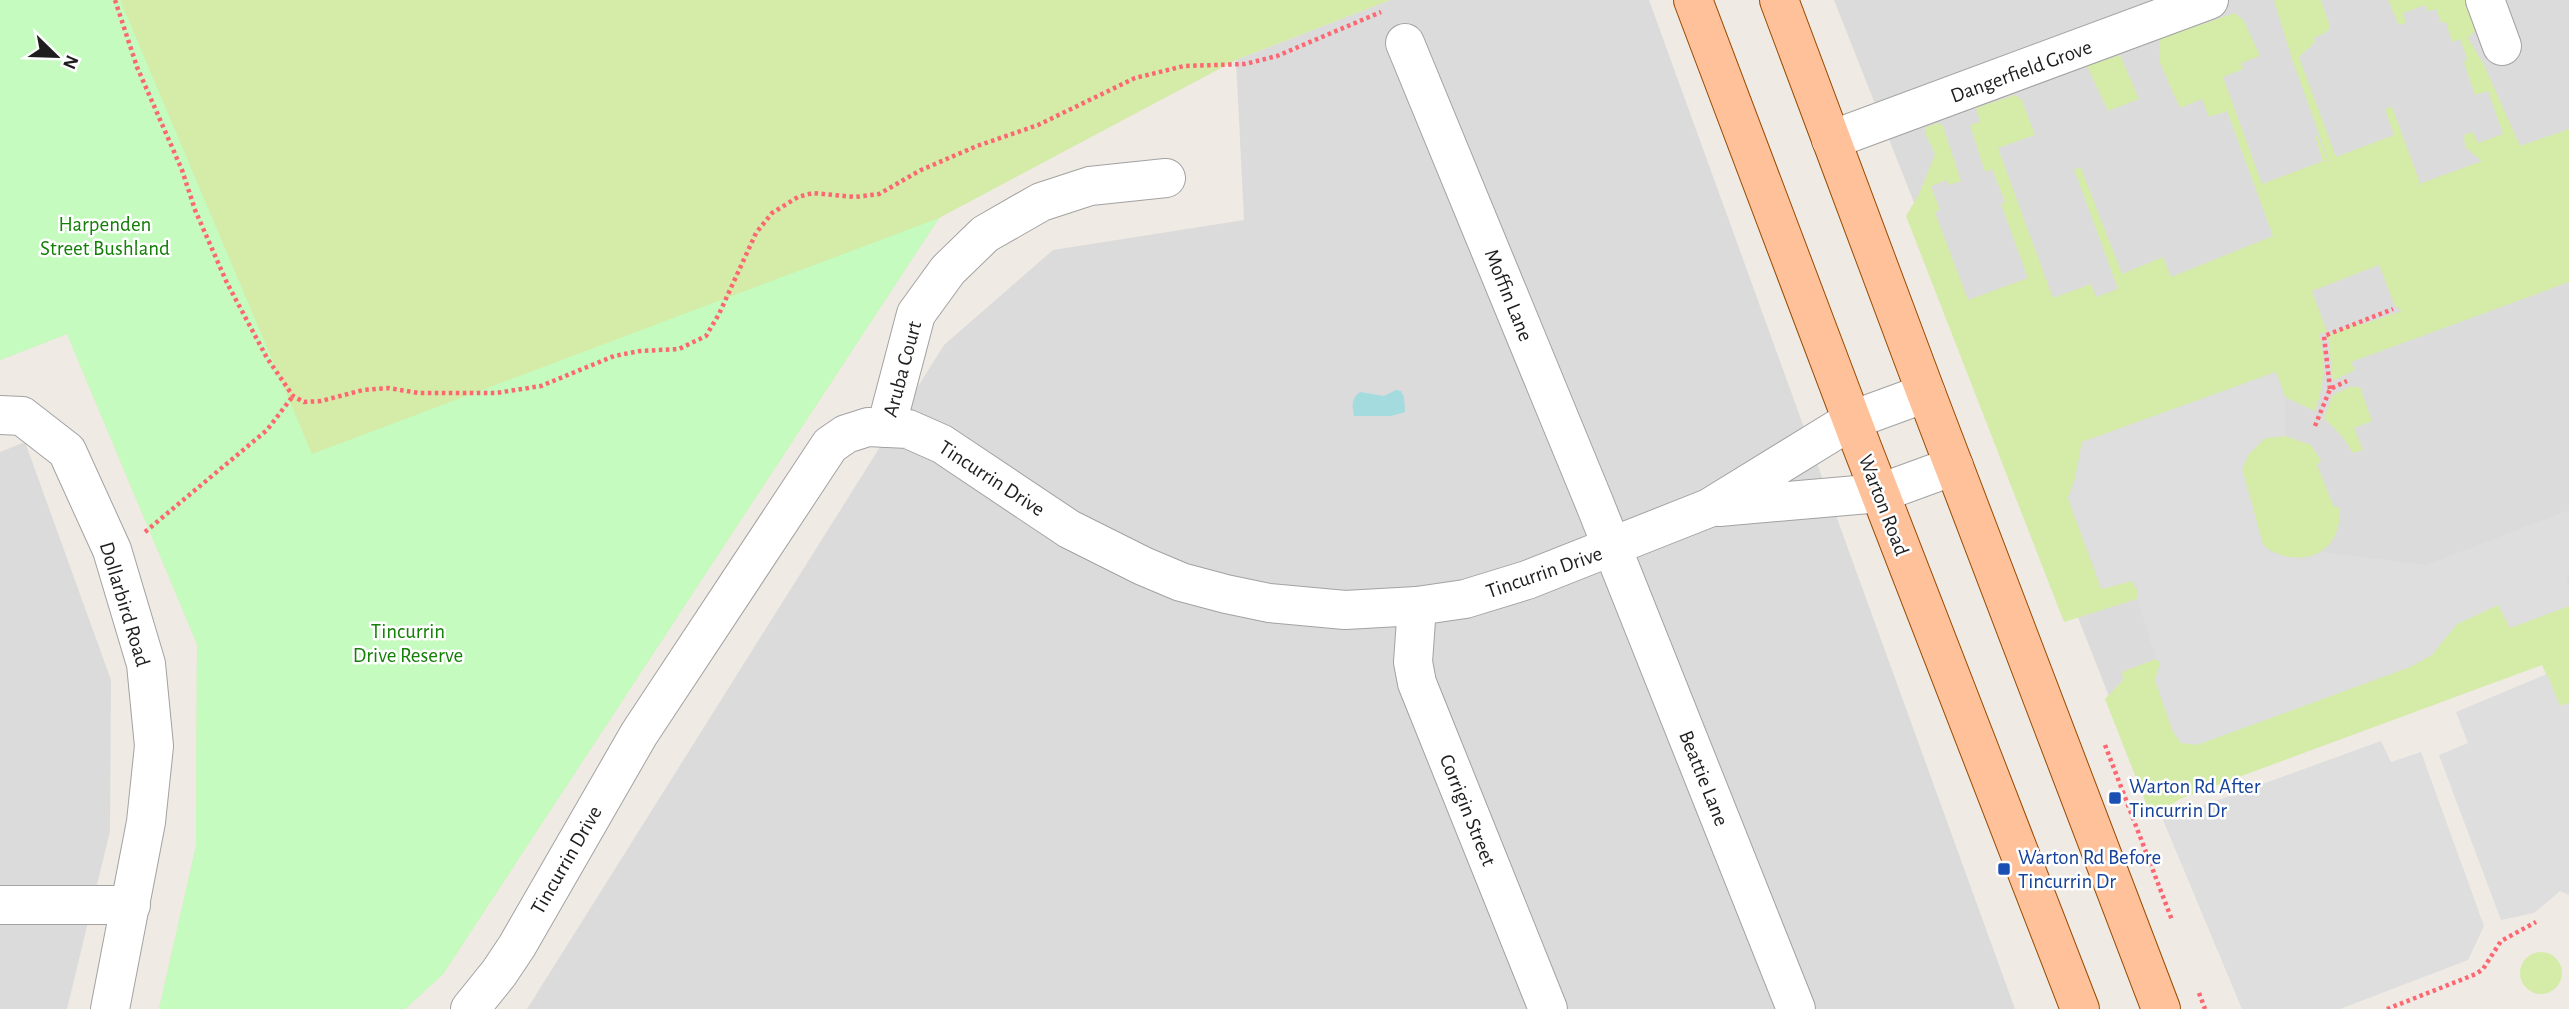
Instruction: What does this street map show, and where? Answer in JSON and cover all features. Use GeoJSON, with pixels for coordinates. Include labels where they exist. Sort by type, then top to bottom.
{"type":"FeatureCollection","features":[{"type":"Feature","properties":{"kind":"main road","name":"Warton Road"},"geometry":{"type":"LineString","coordinates":[[1693,0],[2080,1009]]}},
{"type":"Feature","properties":{"kind":"main road"},"geometry":{"type":"LineString","coordinates":[[1779,0],[2161,1009]]}},
{"type":"Feature","properties":{"kind":"street","name":"Dangerfield Grove"},"geometry":{"type":"LineString","coordinates":[[1831,140],[2209,0]]}},
{"type":"Feature","properties":{"kind":"street"},"geometry":{"type":"LineString","coordinates":[[2485,0],[2502,46]]}},
{"type":"Feature","properties":{"kind":"street","name":"Moffin Lane"},"geometry":{"type":"LineString","coordinates":[[1405,43],[1612,548]]}},
{"type":"Feature","properties":{"kind":"street","name":"Aruba Court"},"geometry":{"type":"LineString","coordinates":[[886,428],[916,314],[948,270],[985,234],[1041,202],[1090,186],[1166,178]]}},
{"type":"Feature","properties":{"kind":"street","name":"Tincurrin Drive"},"geometry":{"type":"LineString","coordinates":[[470,1009],[517,946],[639,734],[830,445],[846,434],[868,427],[908,429],[943,444],[1069,529],[1133,562],[1181,582],[1269,603],[1345,610],[1417,606],[1465,599],[1612,548],[1710,508],[1852,420],[1926,393]]}},
{"type":"Feature","properties":{"kind":"street","name":"Dollarbird Road"},"geometry":{"type":"LineString","coordinates":[[0,415],[22,416],[67,451],[112,550],[146,664],[154,746],[146,822],[110,1009]]}},
{"type":"Feature","properties":{"kind":"street","name":"Tincurrin Drive"},"geometry":{"type":"LineString","coordinates":[[1710,508],[1880,493],[1954,466]]}},
{"type":"Feature","properties":{"kind":"street","name":"Beattie Lane"},"geometry":{"type":"LineString","coordinates":[[1612,548],[1796,1009]]}},
{"type":"Feature","properties":{"kind":"street","name":"Corrigin Street"},"geometry":{"type":"LineString","coordinates":[[1417,606],[1413,662],[1417,683],[1548,1009]]}},
{"type":"Feature","properties":{"kind":"street"},"geometry":{"type":"LineString","coordinates":[[0,905],[131,905]]}},
{"type":"Feature","properties":{"kind":"path"},"geometry":{"type":"LineString","coordinates":[[115,0],[137,66],[227,283],[267,358],[293,396],[304,402],[321,401],[363,390],[388,388],[419,393],[496,393],[541,386],[614,356],[640,351],[679,349],[706,336],[756,233],[772,214],[797,197],[813,193],[855,197],[879,194],[921,170],[977,146],[1038,125],[1135,78],[1184,66],[1245,64],[1277,56],[1392,8],[1405,43]]}},
{"type":"Feature","properties":{"kind":"path"},"geometry":{"type":"LineString","coordinates":[[2315,426],[2330,389],[2324,336],[2393,309]]}},
{"type":"Feature","properties":{"kind":"path"},"geometry":{"type":"LineString","coordinates":[[2330,389],[2347,381]]}},
{"type":"Feature","properties":{"kind":"path"},"geometry":{"type":"LineString","coordinates":[[112,550],[137,540],[267,430],[293,396]]}},
{"type":"Feature","properties":{"kind":"path"},"geometry":{"type":"LineString","coordinates":[[2100,732],[2176,932]]}},
{"type":"Feature","properties":{"kind":"path"},"geometry":{"type":"LineString","coordinates":[[2387,1009],[2476,974],[2483,969],[2501,941],[2536,922]]}},
{"type":"Feature","properties":{"kind":"path"},"geometry":{"type":"LineString","coordinates":[[2196,983],[2205,1009]]}},
{"type":"Feature","properties":{"kind":"shaded area"},"geometry":{"type":"Polygon","coordinates":[[[1390,0],[1649,0],[2015,1009],[527,1009],[944,345],[1053,250],[1244,220],[1236,60],[1390,0]]]}},
{"type":"Feature","properties":{"kind":"shaded area"},"geometry":{"type":"Polygon","coordinates":[[[1834,0],[2569,0],[2569,650],[2150,800],[1834,0]]]}},
{"type":"Feature","properties":{"kind":"shaded area"},"geometry":{"type":"Polygon","coordinates":[[[2276,372],[2285,397],[2285,436],[2265,438],[2248,455],[2242,469],[2263,545],[2270,551],[2287,557],[2306,558],[2323,552],[2426,565],[2569,510],[2569,574],[2566,580],[2569,606],[2510,628],[2498,605],[2457,624],[2432,655],[2410,667],[2197,745],[2181,743],[2173,732],[2155,680],[2160,663],[2156,659],[2137,599],[2137,586],[2132,581],[2102,589],[2068,498],[2075,479],[2082,442],[2276,372]]]}},
{"type":"Feature","properties":{"kind":"shaded area"},"geometry":{"type":"Polygon","coordinates":[[[25,442],[111,680],[110,831],[67,1009],[0,1009],[0,452],[25,442]]]}},
{"type":"Feature","properties":{"kind":"shaded area"},"geometry":{"type":"Polygon","coordinates":[[[2547,674],[2560,706],[2569,703],[2569,895],[2560,891],[2534,913],[2501,920],[2439,755],[2468,743],[2456,712],[2547,674]]]}},
{"type":"Feature","properties":{"kind":"shaded area"},"geometry":{"type":"Polygon","coordinates":[[[2381,741],[2391,762],[2421,752],[2484,926],[2468,960],[2340,1009],[2242,1009],[2163,820],[2381,741]]]}},
{"type":"Feature","properties":{"kind":"green space","name":"Harpenden Street Bushland"},"geometry":{"type":"Polygon","coordinates":[[[0,0],[1390,0],[1236,60],[939,218],[443,974],[405,1009],[159,1009],[196,846],[197,644],[67,334],[0,360],[0,0]]]}},
{"type":"Feature","properties":{"kind":"green space","name":"Tincurrin Drive Reserve"},"geometry":{"type":"Polygon","coordinates":[[[0,0],[120,0],[312,454],[939,218],[443,974],[405,1009],[159,1009],[196,846],[197,644],[67,334],[0,360],[0,0]]]}},
{"type":"Feature","properties":{"kind":"green space"},"geometry":{"type":"Polygon","coordinates":[[[2274,0],[2321,0],[2330,26],[2327,32],[2314,38],[2315,42],[2299,57],[2336,157],[2394,135],[2385,109],[2392,107],[2420,183],[2411,187],[2482,161],[2465,147],[2464,135],[2473,132],[2478,143],[2503,134],[2488,91],[2475,95],[2464,63],[2467,58],[2460,39],[2452,42],[2446,22],[2441,23],[2436,9],[2428,11],[2425,5],[2403,13],[2406,23],[2399,25],[2388,0],[2465,0],[2476,30],[2468,38],[2484,65],[2520,146],[2569,129],[2569,282],[2351,362],[2355,370],[2333,381],[2328,335],[2402,311],[2395,306],[2379,265],[2312,291],[2327,332],[2319,334],[2323,373],[2315,411],[2285,397],[2276,372],[2083,442],[2068,498],[2101,588],[2132,581],[2138,592],[2137,599],[2064,622],[1906,216],[1919,194],[1935,154],[1926,135],[1926,127],[1938,123],[1943,126],[1961,181],[1949,185],[1947,180],[1931,186],[1940,210],[1935,212],[1968,300],[2028,278],[2001,204],[2005,202],[1992,169],[1985,172],[1970,125],[1980,122],[1976,108],[2015,95],[2022,100],[2035,135],[1998,148],[2053,298],[2091,284],[2096,297],[2118,289],[2074,169],[2081,168],[2122,274],[2163,257],[2171,277],[2273,236],[2227,111],[2209,117],[2202,99],[2180,108],[2160,63],[2159,39],[2235,13],[2244,21],[2260,56],[2241,63],[2243,69],[2223,77],[2262,184],[2323,161],[2315,136],[2317,135],[2332,170],[2274,0]]]}},
{"type":"Feature","properties":{"kind":"green space"},"geometry":{"type":"Polygon","coordinates":[[[2120,55],[2139,99],[2108,111],[2087,66],[2120,55]]]}},
{"type":"Feature","properties":{"kind":"green space"},"geometry":{"type":"Polygon","coordinates":[[[2350,387],[2360,387],[2372,421],[2354,428],[2363,450],[2353,453],[2341,435],[2324,418],[2333,395],[2350,387]]]}},
{"type":"Feature","properties":{"kind":"green space"},"geometry":{"type":"Polygon","coordinates":[[[2285,436],[2311,445],[2321,461],[2317,465],[2334,507],[2339,507],[2339,523],[2334,537],[2327,547],[2304,558],[2276,553],[2263,545],[2242,469],[2248,455],[2265,438],[2285,436]]]}},
{"type":"Feature","properties":{"kind":"green space"},"geometry":{"type":"Polygon","coordinates":[[[2499,604],[2510,628],[2569,606],[2569,703],[2560,706],[2542,665],[2182,798],[2151,816],[2105,699],[2123,680],[2122,672],[2156,659],[2160,663],[2160,670],[2457,624],[2499,604]]]}},
{"type":"Feature","properties":{"kind":"green space"},"geometry":{"type":"Polygon","coordinates":[[[2541,952],[2556,958],[2562,973],[2556,988],[2541,994],[2526,988],[2520,973],[2526,958],[2541,952]]]}},
{"type":"Feature","properties":{"kind":"water"},"geometry":{"type":"Polygon","coordinates":[[[1396,390],[1401,391],[1404,397],[1405,412],[1391,416],[1354,416],[1353,402],[1360,392],[1384,396],[1396,390]]]}},
{"type":"Feature","properties":{"kind":"place","name":"Warton Rd After Tincurrin Dr"},"geometry":{"type":"Point","coordinates":[2115,798]}},
{"type":"Feature","properties":{"kind":"place","name":"Warton Rd Before Tincurrin Dr"},"geometry":{"type":"Point","coordinates":[2004,869]}}]}
